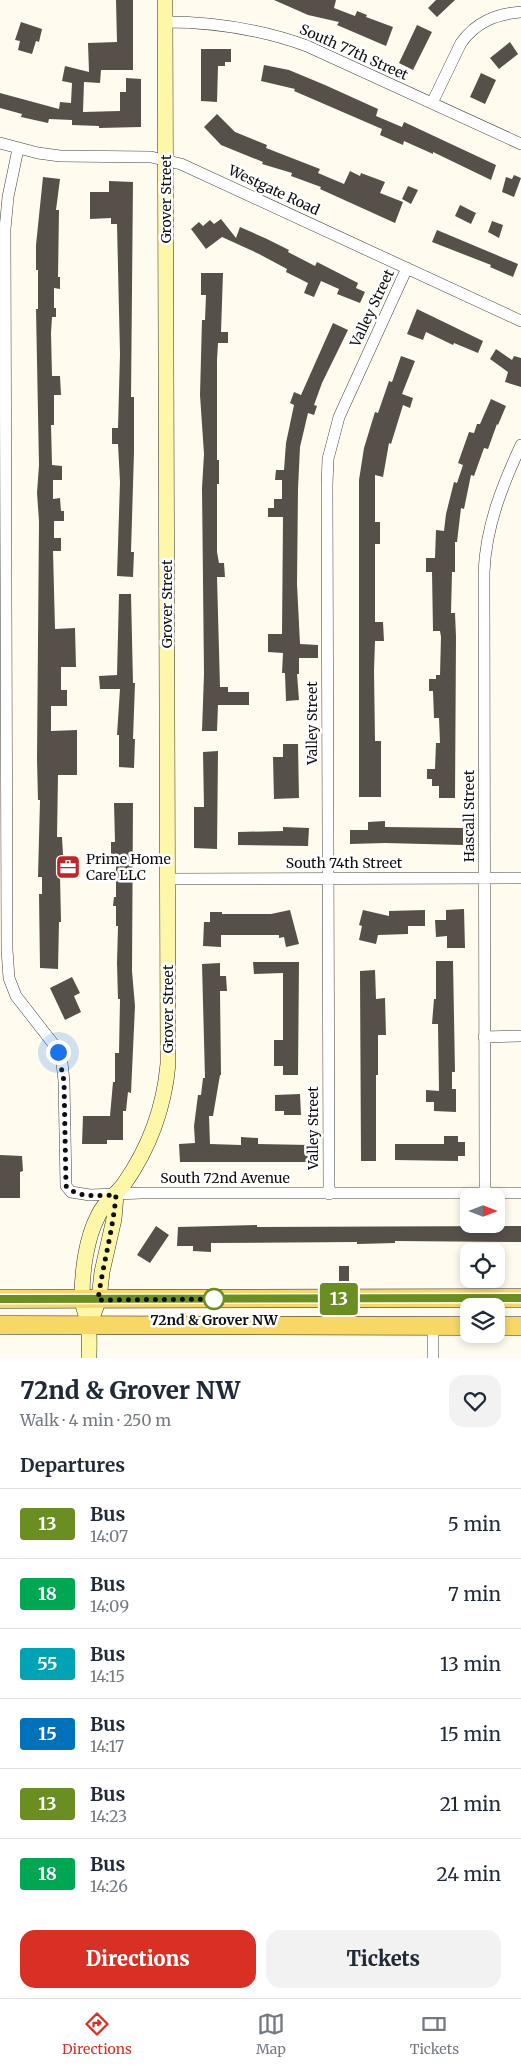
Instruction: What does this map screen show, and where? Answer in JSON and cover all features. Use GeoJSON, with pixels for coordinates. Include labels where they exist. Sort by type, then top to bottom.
{"type":"FeatureCollection","features":[{"type":"Feature","properties":{"kind":"main road"},"geometry":{"type":"LineString","coordinates":[[0,1298],[521,1298]]}},
{"type":"Feature","properties":{"kind":"main road"},"geometry":{"type":"LineString","coordinates":[[433,1326],[438,1315],[457,1298]]}},
{"type":"Feature","properties":{"kind":"main road"},"geometry":{"type":"LineString","coordinates":[[0,1326],[460,1326]]}},
{"type":"Feature","properties":{"kind":"main road"},"geometry":{"type":"LineString","coordinates":[[505,1326],[521,1326]]}},
{"type":"Feature","properties":{"kind":"street","name":"Grover Street"},"geometry":{"type":"LineString","coordinates":[[89,1358],[90,1299],[87,1252],[97,1216],[104,1206],[116,1195],[148,1146],[165,1096],[168,1056],[165,0]]}},
{"type":"Feature","properties":{"kind":"street"},"geometry":{"type":"LineString","coordinates":[[432,103],[466,35],[476,26],[490,18],[506,13],[521,12]]}},
{"type":"Feature","properties":{"kind":"street","name":"South 77th Street"},"geometry":{"type":"LineString","coordinates":[[166,22],[226,25],[280,36],[307,46],[521,144]]}},
{"type":"Feature","properties":{"kind":"street","name":"Westgate Road"},"geometry":{"type":"LineString","coordinates":[[0,143],[18,149],[60,156],[151,157],[181,164],[521,321]]}},
{"type":"Feature","properties":{"kind":"street"},"geometry":{"type":"LineString","coordinates":[[3,799],[5,229],[8,197],[18,149]]}},
{"type":"Feature","properties":{"kind":"street","name":"Valley Street"},"geometry":{"type":"LineString","coordinates":[[329,1194],[326,485],[328,459],[339,417],[407,268]]}},
{"type":"Feature","properties":{"kind":"street","name":"Hascall Street"},"geometry":{"type":"LineString","coordinates":[[485,1188],[484,556],[494,510],[521,445]]}},
{"type":"Feature","properties":{"kind":"street","name":"South 72nd Avenue"},"geometry":{"type":"LineString","coordinates":[[3,799],[8,971],[11,986],[16,996],[55,1046],[62,1063],[64,1081],[65,1182],[71,1192],[90,1195],[141,1193],[460,1193]]}},
{"type":"Feature","properties":{"kind":"street","name":"South 74th Street"},"geometry":{"type":"LineString","coordinates":[[167,879],[521,878]]}},
{"type":"Feature","properties":{"kind":"street"},"geometry":{"type":"LineString","coordinates":[[484,1036],[521,1036]]}},
{"type":"Feature","properties":{"kind":"street","name":"South 72nd Avenue"},"geometry":{"type":"LineString","coordinates":[[505,1193],[521,1193]]}},
{"type":"Feature","properties":{"kind":"street"},"geometry":{"type":"LineString","coordinates":[[432,1358],[433,1326]]}},
{"type":"Feature","properties":{"kind":"building"},"geometry":{"type":"Polygon","coordinates":[[[116,0],[133,0],[133,70],[101,70],[100,83],[84,82],[83,112],[120,111],[120,92],[126,92],[126,78],[141,79],[141,127],[99,128],[99,126],[72,125],[72,120],[49,119],[48,123],[21,117],[22,114],[0,108],[0,93],[59,109],[60,102],[71,103],[72,83],[62,81],[65,66],[89,72],[88,43],[117,42],[116,0]]]}},
{"type":"Feature","properties":{"kind":"building"},"geometry":{"type":"Polygon","coordinates":[[[274,0],[336,0],[334,8],[355,16],[357,11],[367,15],[366,17],[393,27],[386,46],[337,25],[339,22],[308,15],[274,0]]]}},
{"type":"Feature","properties":{"kind":"building"},"geometry":{"type":"Polygon","coordinates":[[[436,0],[455,0],[437,17],[428,8],[436,0]]]}},
{"type":"Feature","properties":{"kind":"building"},"geometry":{"type":"Polygon","coordinates":[[[21,22],[42,29],[39,42],[36,41],[32,54],[18,50],[20,41],[15,40],[21,22]]]}},
{"type":"Feature","properties":{"kind":"building"},"geometry":{"type":"Polygon","coordinates":[[[417,25],[432,32],[413,70],[399,63],[417,25]]]}},
{"type":"Feature","properties":{"kind":"building"},"geometry":{"type":"Polygon","coordinates":[[[510,42],[518,54],[499,69],[490,58],[510,42]]]}},
{"type":"Feature","properties":{"kind":"building"},"geometry":{"type":"Polygon","coordinates":[[[201,49],[231,49],[231,62],[225,62],[225,66],[218,66],[217,102],[201,101],[201,49]]]}},
{"type":"Feature","properties":{"kind":"building"},"geometry":{"type":"Polygon","coordinates":[[[264,65],[289,70],[325,85],[378,109],[376,116],[402,127],[404,122],[496,165],[491,180],[433,152],[433,154],[404,141],[403,145],[380,135],[382,129],[294,91],[295,89],[261,81],[264,65]]]}},
{"type":"Feature","properties":{"kind":"building"},"geometry":{"type":"Polygon","coordinates":[[[481,73],[496,80],[485,104],[470,97],[481,73]]]}},
{"type":"Feature","properties":{"kind":"building"},"geometry":{"type":"Polygon","coordinates":[[[217,114],[235,132],[267,145],[266,148],[320,169],[318,173],[344,184],[350,171],[360,176],[361,173],[385,182],[380,193],[403,202],[395,223],[320,189],[321,187],[291,176],[292,173],[262,164],[263,162],[221,145],[204,127],[217,114]]]}},
{"type":"Feature","properties":{"kind":"building"},"geometry":{"type":"Polygon","coordinates":[[[514,175],[521,178],[514,197],[502,192],[506,177],[512,179],[514,175]]]}},
{"type":"Feature","properties":{"kind":"building"},"geometry":{"type":"Polygon","coordinates":[[[43,177],[60,179],[56,210],[59,210],[58,277],[60,277],[60,289],[54,288],[56,317],[52,317],[51,333],[52,376],[60,376],[61,395],[54,395],[54,425],[51,425],[52,465],[62,466],[62,480],[53,480],[53,499],[60,498],[61,511],[64,511],[64,521],[54,521],[54,538],[61,538],[61,551],[53,551],[55,629],[75,628],[76,667],[61,667],[61,690],[67,690],[67,706],[51,706],[51,731],[77,730],[77,775],[58,775],[57,837],[62,837],[63,855],[71,855],[71,876],[60,876],[61,922],[59,922],[58,969],[40,968],[39,894],[42,894],[42,877],[38,877],[40,800],[38,800],[37,759],[39,521],[37,493],[39,465],[36,309],[38,309],[38,270],[36,270],[36,245],[43,177]]]}},
{"type":"Feature","properties":{"kind":"building"},"geometry":{"type":"Polygon","coordinates":[[[109,181],[133,182],[131,397],[134,397],[134,452],[131,552],[134,552],[133,577],[117,576],[120,482],[118,444],[112,444],[112,428],[118,428],[120,354],[117,224],[111,224],[111,218],[90,219],[90,192],[109,192],[109,181]]]}},
{"type":"Feature","properties":{"kind":"building"},"geometry":{"type":"Polygon","coordinates":[[[408,186],[418,190],[411,204],[402,199],[408,186]]]}},
{"type":"Feature","properties":{"kind":"building"},"geometry":{"type":"Polygon","coordinates":[[[460,205],[476,213],[471,224],[455,216],[460,205]]]}},
{"type":"Feature","properties":{"kind":"building"},"geometry":{"type":"Polygon","coordinates":[[[221,219],[236,238],[240,227],[289,250],[288,252],[315,266],[317,262],[358,283],[356,288],[365,292],[360,303],[337,294],[339,289],[321,281],[314,297],[304,293],[308,283],[286,272],[287,269],[259,254],[222,237],[206,249],[191,229],[199,222],[203,226],[210,220],[214,224],[221,219]]]}},
{"type":"Feature","properties":{"kind":"building"},"geometry":{"type":"Polygon","coordinates":[[[492,221],[503,225],[499,238],[488,232],[492,221]]]}},
{"type":"Feature","properties":{"kind":"building"},"geometry":{"type":"Polygon","coordinates":[[[437,230],[518,264],[513,277],[490,267],[491,265],[432,242],[437,230]]]}},
{"type":"Feature","properties":{"kind":"building"},"geometry":{"type":"Polygon","coordinates":[[[201,273],[223,273],[221,332],[228,332],[228,343],[218,343],[217,360],[217,460],[219,460],[219,484],[217,484],[217,552],[219,563],[224,563],[225,577],[217,577],[220,687],[228,687],[228,692],[249,692],[249,705],[218,705],[217,731],[202,731],[204,674],[202,488],[204,454],[200,395],[202,320],[205,320],[206,295],[201,295],[201,273]]]}},
{"type":"Feature","properties":{"kind":"building"},"geometry":{"type":"Polygon","coordinates":[[[417,309],[483,341],[478,353],[454,343],[453,345],[426,332],[423,340],[407,334],[417,309]]]}},
{"type":"Feature","properties":{"kind":"building"},"geometry":{"type":"Polygon","coordinates":[[[333,323],[348,330],[322,383],[314,405],[317,406],[314,415],[308,413],[300,447],[298,489],[297,584],[300,644],[318,645],[318,658],[299,658],[299,674],[297,674],[299,700],[286,701],[285,673],[282,673],[283,653],[268,652],[268,634],[282,634],[283,517],[268,517],[268,508],[274,508],[274,499],[282,499],[282,480],[275,480],[276,470],[284,470],[286,443],[294,405],[290,403],[294,392],[301,395],[333,323]]]}},
{"type":"Feature","properties":{"kind":"building"},"geometry":{"type":"Polygon","coordinates":[[[496,349],[512,360],[514,356],[521,358],[521,387],[505,382],[508,372],[490,359],[496,349]]]}},
{"type":"Feature","properties":{"kind":"building"},"geometry":{"type":"Polygon","coordinates":[[[401,356],[415,361],[402,394],[413,398],[410,408],[403,405],[391,444],[389,443],[383,477],[375,475],[375,522],[380,522],[380,544],[375,544],[375,622],[383,622],[384,641],[375,641],[374,671],[375,741],[381,741],[381,797],[359,797],[359,480],[364,448],[375,412],[378,413],[389,381],[392,382],[401,356]]]}},
{"type":"Feature","properties":{"kind":"building"},"geometry":{"type":"Polygon","coordinates":[[[491,399],[506,406],[488,449],[484,448],[474,476],[471,475],[464,509],[461,508],[457,542],[455,542],[455,572],[452,572],[451,613],[455,613],[456,637],[455,798],[439,798],[439,786],[432,786],[432,779],[427,779],[427,769],[435,769],[436,743],[440,743],[439,718],[434,718],[433,691],[429,691],[429,679],[436,679],[436,675],[440,675],[441,637],[440,631],[433,631],[432,572],[426,572],[426,558],[435,558],[436,530],[444,531],[454,482],[457,483],[463,465],[458,463],[469,432],[474,433],[477,424],[480,424],[491,399]]]}},
{"type":"Feature","properties":{"kind":"building"},"geometry":{"type":"Polygon","coordinates":[[[119,594],[131,594],[133,683],[135,683],[134,768],[119,767],[119,735],[117,735],[120,689],[100,689],[99,676],[117,675],[119,594]]]}},
{"type":"Feature","properties":{"kind":"building"},"geometry":{"type":"Polygon","coordinates":[[[283,744],[298,744],[299,798],[274,799],[273,757],[283,757],[283,744]]]}},
{"type":"Feature","properties":{"kind":"building"},"geometry":{"type":"Polygon","coordinates":[[[218,751],[217,849],[194,848],[194,807],[204,807],[203,752],[218,751]]]}},
{"type":"Feature","properties":{"kind":"building"},"geometry":{"type":"Polygon","coordinates":[[[114,803],[133,803],[132,971],[135,1006],[131,1093],[128,1092],[126,1111],[123,1111],[123,1140],[107,1140],[107,1144],[82,1144],[83,1116],[110,1116],[113,1082],[115,1082],[115,1053],[119,1053],[118,926],[116,926],[116,906],[113,906],[114,897],[116,897],[116,860],[111,860],[111,842],[115,842],[114,803]]]}},
{"type":"Feature","properties":{"kind":"building"},"geometry":{"type":"Polygon","coordinates":[[[385,821],[385,827],[463,828],[463,845],[350,844],[350,830],[368,830],[368,822],[385,821]]]}},
{"type":"Feature","properties":{"kind":"building"},"geometry":{"type":"Polygon","coordinates":[[[283,827],[309,828],[308,846],[238,845],[238,832],[283,831],[283,827]]]}},
{"type":"Feature","properties":{"kind":"building"},"geometry":{"type":"Polygon","coordinates":[[[464,909],[465,948],[447,948],[447,936],[436,937],[435,920],[446,920],[446,910],[464,909]]]}},
{"type":"Feature","properties":{"kind":"building"},"geometry":{"type":"Polygon","coordinates":[[[290,910],[299,944],[286,947],[284,937],[279,938],[279,935],[221,935],[221,947],[203,946],[204,922],[210,922],[210,912],[222,912],[222,914],[271,914],[290,910]]]}},
{"type":"Feature","properties":{"kind":"building"},"geometry":{"type":"Polygon","coordinates":[[[363,910],[389,916],[389,911],[425,910],[425,926],[408,926],[408,934],[378,935],[376,944],[359,940],[362,926],[359,925],[363,910]]]}},
{"type":"Feature","properties":{"kind":"building"},"geometry":{"type":"Polygon","coordinates":[[[436,961],[453,961],[455,1072],[452,1072],[452,1089],[456,1089],[456,1112],[434,1111],[434,1102],[426,1102],[426,1090],[439,1091],[438,1024],[432,1024],[434,999],[436,999],[436,961]]]}},
{"type":"Feature","properties":{"kind":"building"},"geometry":{"type":"Polygon","coordinates":[[[253,962],[299,962],[298,1075],[283,1075],[283,1066],[274,1066],[274,1040],[283,1040],[283,973],[254,974],[253,962]]]}},
{"type":"Feature","properties":{"kind":"building"},"geometry":{"type":"Polygon","coordinates":[[[220,963],[220,976],[226,976],[227,991],[220,991],[221,1075],[213,1116],[209,1116],[210,1144],[241,1145],[241,1137],[258,1138],[258,1144],[309,1145],[309,1162],[180,1162],[179,1144],[195,1143],[194,1126],[198,1095],[201,1095],[203,1078],[205,1078],[202,964],[220,963]]]}},
{"type":"Feature","properties":{"kind":"building"},"geometry":{"type":"Polygon","coordinates":[[[375,970],[376,999],[385,998],[386,1035],[378,1035],[376,1161],[361,1161],[360,971],[375,970]]]}},
{"type":"Feature","properties":{"kind":"building"},"geometry":{"type":"Polygon","coordinates":[[[72,977],[80,993],[74,996],[81,1012],[65,1020],[50,988],[72,977]]]}},
{"type":"Feature","properties":{"kind":"building"},"geometry":{"type":"Polygon","coordinates":[[[300,1094],[301,1115],[284,1115],[284,1111],[275,1111],[275,1095],[300,1094]]]}},
{"type":"Feature","properties":{"kind":"building"},"geometry":{"type":"Polygon","coordinates":[[[444,1136],[458,1136],[458,1142],[465,1142],[465,1156],[458,1156],[458,1161],[395,1160],[395,1144],[444,1144],[444,1136]]]}},
{"type":"Feature","properties":{"kind":"building"},"geometry":{"type":"Polygon","coordinates":[[[0,1155],[22,1156],[23,1171],[20,1172],[20,1198],[0,1198],[0,1155]]]}},
{"type":"Feature","properties":{"kind":"building"},"geometry":{"type":"Polygon","coordinates":[[[257,1225],[257,1227],[460,1226],[460,1233],[505,1233],[505,1226],[521,1226],[521,1242],[211,1243],[211,1252],[193,1251],[193,1246],[177,1246],[178,1227],[257,1225]]]}},
{"type":"Feature","properties":{"kind":"building"},"geometry":{"type":"Polygon","coordinates":[[[156,1226],[169,1235],[150,1263],[137,1255],[156,1226]]]}},
{"type":"Feature","properties":{"kind":"building"},"geometry":{"type":"Polygon","coordinates":[[[339,1266],[349,1266],[349,1282],[339,1282],[339,1266]]]}},
{"type":"Feature","properties":{"kind":"bus line","name":"13"},"geometry":{"type":"LineString","coordinates":[[0,1299],[521,1298]]}},
{"type":"Feature","properties":{"kind":"place","name":"Prime Home Care LLC"},"geometry":{"type":"Point","coordinates":[68,867]}},
{"type":"Feature","properties":{"kind":"place","name":"72nd & Grover NW"},"geometry":{"type":"Point","coordinates":[214,1299]}},
{"type":"Feature","properties":{"kind":"route"},"geometry":{"type":"LineString","coordinates":[[58,1052],[64,1073],[66,1186],[71,1192],[76,1193],[116,1195],[114,1219],[102,1272],[98,1300],[223,1299],[214,1299]]}}]}
